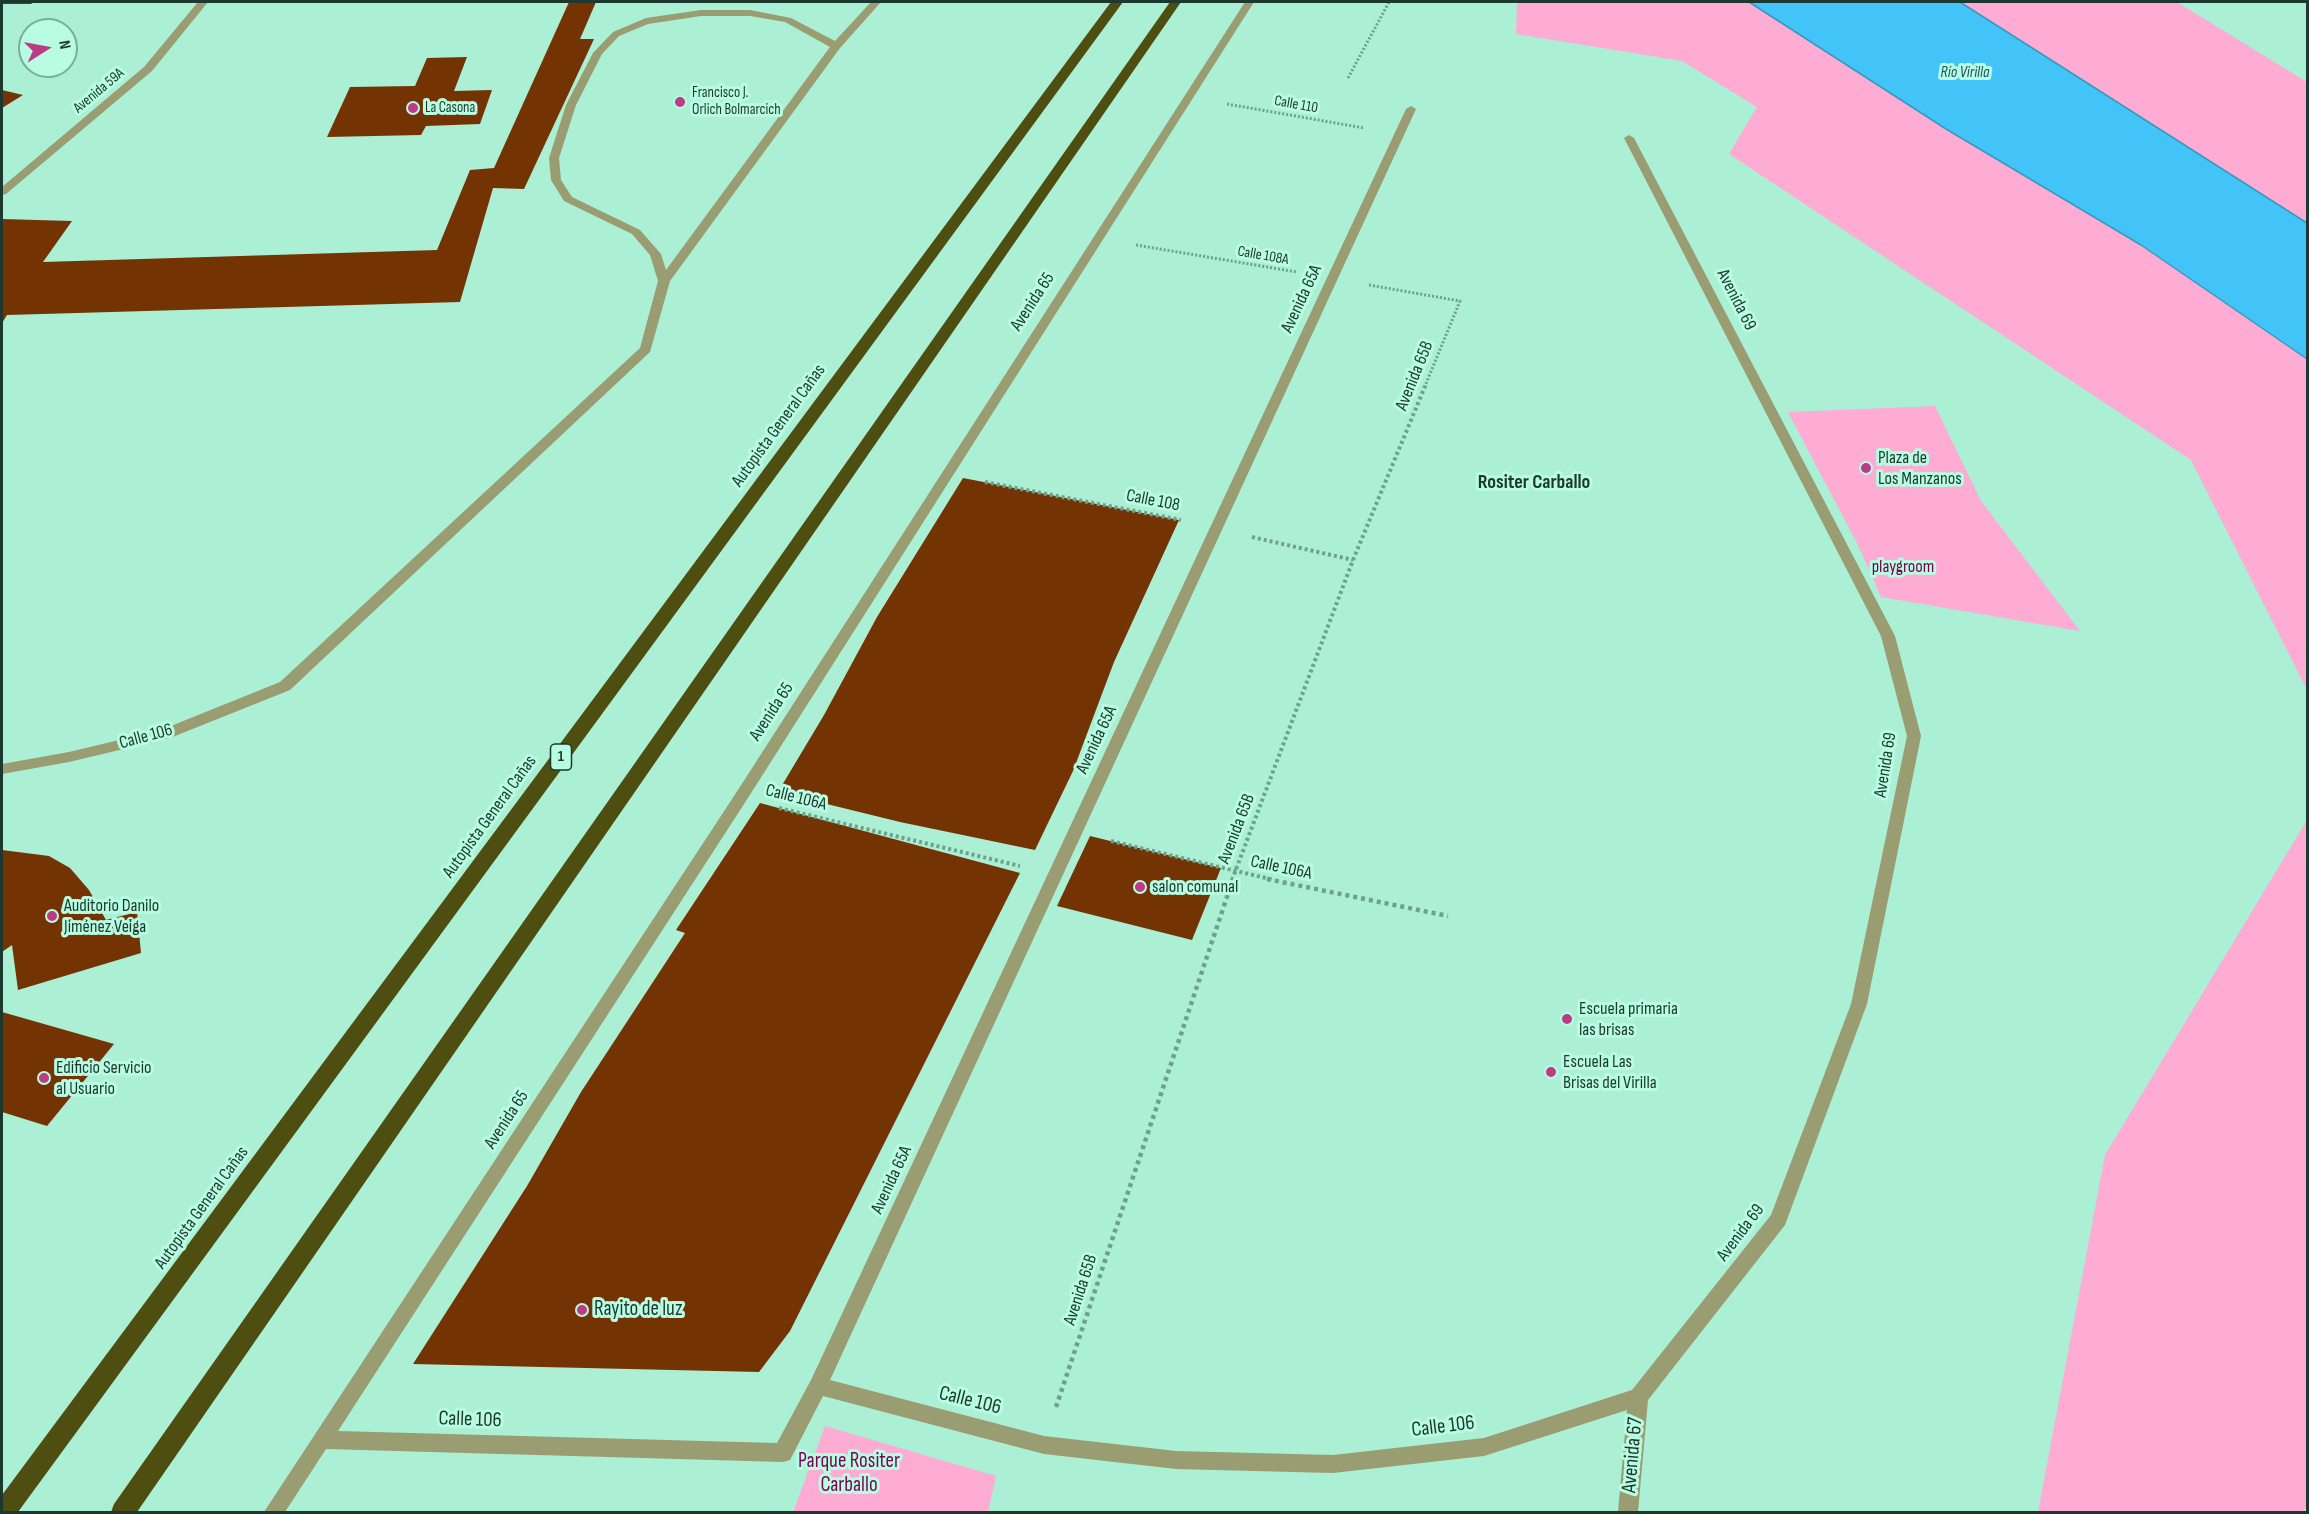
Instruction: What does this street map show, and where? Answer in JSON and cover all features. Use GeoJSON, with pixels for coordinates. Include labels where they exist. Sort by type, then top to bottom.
{"type":"FeatureCollection","features":[{"type":"Feature","properties":{"kind":"highway","name":"Autopista General Cañas"},"geometry":{"type":"LineString","coordinates":[[4,1512],[1117,2]]}},
{"type":"Feature","properties":{"kind":"highway"},"geometry":{"type":"LineString","coordinates":[[123,1512],[1175,2]]}},
{"type":"Feature","properties":{"kind":"street","name":"Avenida 59A"},"geometry":{"type":"LineString","coordinates":[[2,192],[148,69],[203,2]]}},
{"type":"Feature","properties":{"kind":"street"},"geometry":{"type":"LineString","coordinates":[[664,281],[836,46],[876,2]]}},
{"type":"Feature","properties":{"kind":"street","name":"Avenida 65"},"geometry":{"type":"LineString","coordinates":[[274,1512],[741,797],[1249,2]]}},
{"type":"Feature","properties":{"kind":"street"},"geometry":{"type":"LineString","coordinates":[[664,281],[655,254],[636,232],[568,199],[556,180],[554,158],[572,105],[598,53],[616,34],[646,21],[700,13],[750,13],[788,20],[836,46]]}},
{"type":"Feature","properties":{"kind":"street","name":"Avenida 65A"},"geometry":{"type":"LineString","coordinates":[[818,1386],[1411,109]]}},
{"type":"Feature","properties":{"kind":"street","name":"Avenida 69"},"geometry":{"type":"LineString","coordinates":[[1629,138],[1888,636],[1914,736],[1859,1004],[1779,1218],[1638,1397]]}},
{"type":"Feature","properties":{"kind":"street","name":"Calle 106"},"geometry":{"type":"LineString","coordinates":[[2,769],[69,757],[165,734],[285,686],[646,349],[664,281]]}},
{"type":"Feature","properties":{"kind":"street","name":"Calle 106"},"geometry":{"type":"LineString","coordinates":[[322,1440],[783,1453],[818,1386],[1044,1445],[1176,1460],[1333,1464],[1484,1447],[1638,1397]]}},
{"type":"Feature","properties":{"kind":"street","name":"Avenida 67"},"geometry":{"type":"LineString","coordinates":[[1628,1512],[1638,1397]]}},
{"type":"Feature","properties":{"kind":"path"},"geometry":{"type":"LineString","coordinates":[[1348,78],[1389,2]]}},
{"type":"Feature","properties":{"kind":"path","name":"Calle 110"},"geometry":{"type":"LineString","coordinates":[[1188,97],[1400,134]]}},
{"type":"Feature","properties":{"kind":"path","name":"Calle 108A"},"geometry":{"type":"LineString","coordinates":[[1097,238],[1460,301]]}},
{"type":"Feature","properties":{"kind":"path","name":"Avenida 65B"},"geometry":{"type":"LineString","coordinates":[[1044,1445],[1234,872],[1353,560],[1460,301]]}},
{"type":"Feature","properties":{"kind":"path","name":"Calle 108"},"geometry":{"type":"LineString","coordinates":[[946,475],[1217,528],[1353,560]]}},
{"type":"Feature","properties":{"kind":"path","name":"Calle 106A"},"geometry":{"type":"LineString","coordinates":[[741,797],[1056,875]]}},
{"type":"Feature","properties":{"kind":"path","name":"Calle 106A"},"geometry":{"type":"LineString","coordinates":[[1075,834],[1234,872],[1448,916]]}},
{"type":"Feature","properties":{"kind":"green space"},"geometry":{"type":"Polygon","coordinates":[[[1517,2],[1749,2],[1946,129],[2141,245],[2307,359],[2307,690],[2191,460],[1729,154],[1757,107],[1682,61],[1516,34],[1517,2]]]}},
{"type":"Feature","properties":{"kind":"green space"},"geometry":{"type":"Polygon","coordinates":[[[1960,2],[2177,2],[2307,82],[2307,223],[1960,2]]]}},
{"type":"Feature","properties":{"kind":"green space","name":"playgroom"},"geometry":{"type":"Polygon","coordinates":[[[1935,406],[1981,501],[2080,631],[1881,597],[1858,545],[1788,412],[1935,406]]]}},
{"type":"Feature","properties":{"kind":"green space"},"geometry":{"type":"Polygon","coordinates":[[[2307,820],[2307,1505],[2303,1512],[2038,1512],[2105,1155],[2307,820]]]}},
{"type":"Feature","properties":{"kind":"green space","name":"Parque Rositer Carballo"},"geometry":{"type":"Polygon","coordinates":[[[825,1426],[996,1476],[988,1512],[793,1512],[825,1426]]]}},
{"type":"Feature","properties":{"kind":"water","name":"Río Virilla"},"geometry":{"type":"Polygon","coordinates":[[[1749,2],[1960,2],[2307,223],[2307,359],[2141,245],[1946,129],[1749,2]]]}},
{"type":"Feature","properties":{"kind":"building"},"geometry":{"type":"Polygon","coordinates":[[[2,2],[34,2],[31,4],[2,4],[2,2]]]}},
{"type":"Feature","properties":{"kind":"building"},"geometry":{"type":"Polygon","coordinates":[[[569,2],[596,2],[580,39],[594,39],[524,189],[493,188],[460,302],[7,315],[2,323],[2,219],[72,221],[43,262],[437,250],[470,170],[494,168],[569,2]]]}},
{"type":"Feature","properties":{"kind":"building","name":"La Casona"},"geometry":{"type":"Polygon","coordinates":[[[467,57],[454,91],[492,90],[480,124],[426,126],[421,135],[327,137],[350,87],[415,86],[427,58],[467,57]]]}},
{"type":"Feature","properties":{"kind":"building"},"geometry":{"type":"Polygon","coordinates":[[[2,90],[23,95],[2,108],[2,90]]]}},
{"type":"Feature","properties":{"kind":"building"},"geometry":{"type":"Polygon","coordinates":[[[963,478],[1179,520],[1114,662],[1073,771],[1035,850],[900,822],[778,792],[824,715],[877,617],[963,478]]]}},
{"type":"Feature","properties":{"kind":"building"},"geometry":{"type":"Polygon","coordinates":[[[760,803],[1020,873],[790,1331],[759,1372],[413,1364],[527,1186],[581,1092],[685,933],[676,930],[760,803]]]}},
{"type":"Feature","properties":{"kind":"building","name":"salon comunal"},"geometry":{"type":"Polygon","coordinates":[[[1090,836],[1221,868],[1192,940],[1057,906],[1090,836]]]}},
{"type":"Feature","properties":{"kind":"building","name":"Auditorio Danilo Jiménez Veiga"},"geometry":{"type":"Polygon","coordinates":[[[2,850],[49,856],[70,868],[89,890],[106,920],[137,912],[141,953],[18,990],[12,945],[2,952],[2,850]]]}},
{"type":"Feature","properties":{"kind":"building","name":"Edificio Servicio al Usuario"},"geometry":{"type":"Polygon","coordinates":[[[2,1012],[114,1044],[47,1126],[2,1112],[2,1012]]]}},
{"type":"Feature","properties":{"kind":"place","name":"Francisco J. Orlich Bolmarcich"},"geometry":{"type":"Point","coordinates":[680,102]}},
{"type":"Feature","properties":{"kind":"place","name":"La Casona"},"geometry":{"type":"Point","coordinates":[413,108]}},
{"type":"Feature","properties":{"kind":"place","name":"Plaza de Los Manzanos"},"geometry":{"type":"Point","coordinates":[1866,468]}},
{"type":"Feature","properties":{"kind":"place","name":"salon comunal"},"geometry":{"type":"Point","coordinates":[1140,887]}},
{"type":"Feature","properties":{"kind":"place","name":"Auditorio Danilo Jiménez Veiga"},"geometry":{"type":"Point","coordinates":[52,916]}},
{"type":"Feature","properties":{"kind":"place","name":"Escuela primaria las brisas"},"geometry":{"type":"Point","coordinates":[1567,1019]}},
{"type":"Feature","properties":{"kind":"place","name":"Escuela Las Brisas del Virilla"},"geometry":{"type":"Point","coordinates":[1551,1072]}},
{"type":"Feature","properties":{"kind":"place","name":"Edificio Servicio al Usuario"},"geometry":{"type":"Point","coordinates":[44,1078]}},
{"type":"Feature","properties":{"kind":"place","name":"Rayito de luz"},"geometry":{"type":"Point","coordinates":[582,1310]}},
{"type":"Feature","properties":{"kind":"district","name":"Rositer Carballo"},"geometry":{"type":"Point","coordinates":[1534,483]}}]}
